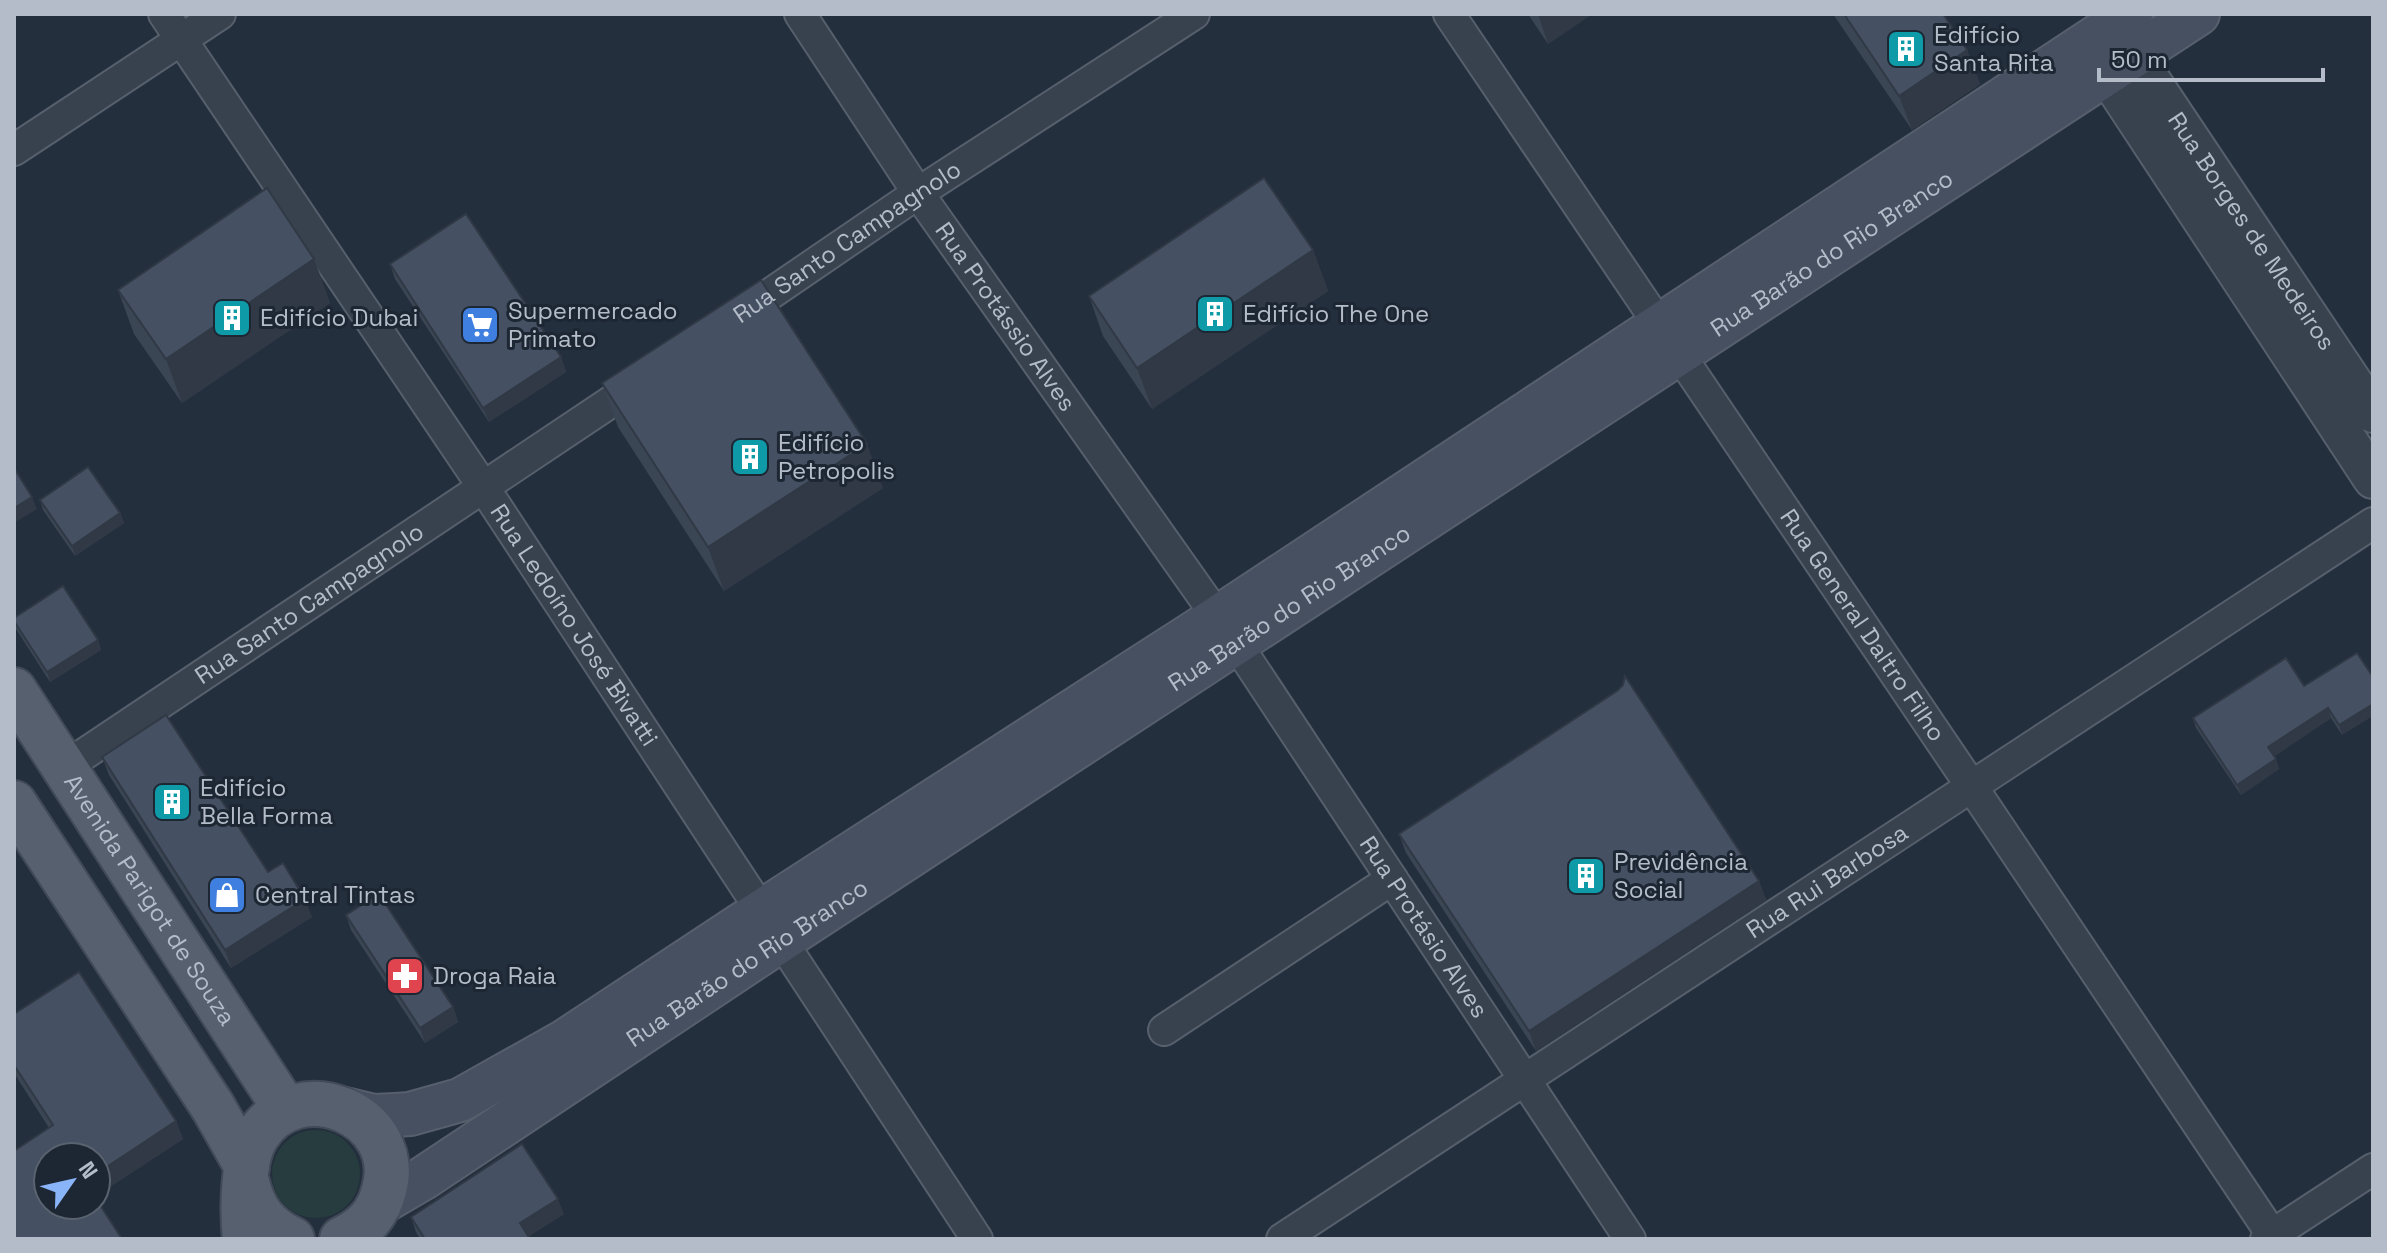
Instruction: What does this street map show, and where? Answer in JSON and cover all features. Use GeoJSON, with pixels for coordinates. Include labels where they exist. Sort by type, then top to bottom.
{"type":"FeatureCollection","features":[{"type":"Feature","properties":{"kind":"main road","name":"Rua Barão do Rio Branco"},"geometry":{"type":"LineString","coordinates":[[366,1226],[422,1179],[771,926],[1669,341],[2107,34],[2198,14]]}},
{"type":"Feature","properties":{"kind":"main road","name":"Avenida Parigot de Souza"},"geometry":{"type":"LineString","coordinates":[[14,690],[286,1110]]}},
{"type":"Feature","properties":{"kind":"main road"},"geometry":{"type":"LineString","coordinates":[[14,803],[213,1107],[244,1209]]}},
{"type":"Feature","properties":{"kind":"main road","name":"Rua Barão do Rio Branco"},"geometry":{"type":"LineString","coordinates":[[345,1109],[374,1116],[410,1114],[460,1100],[771,926]]}},
{"type":"Feature","properties":{"kind":"main road"},"geometry":{"type":"LineString","coordinates":[[244,1209],[256,1137],[265,1125],[286,1110],[305,1104],[326,1104],[345,1109],[363,1122],[377,1139],[386,1160],[386,1181],[366,1226]]}},
{"type":"Feature","properties":{"kind":"main road"},"geometry":{"type":"LineString","coordinates":[[244,1209],[251,1200],[262,1218],[278,1233],[292,1239]]}},
{"type":"Feature","properties":{"kind":"street","name":"Rua Ledoíno José Bivatti"},"geometry":{"type":"LineString","coordinates":[[164,14],[484,488],[977,1239]]}},
{"type":"Feature","properties":{"kind":"street"},"geometry":{"type":"LineString","coordinates":[[14,150],[220,14]]}},
{"type":"Feature","properties":{"kind":"street","name":"Rua Protássio Alves"},"geometry":{"type":"LineString","coordinates":[[800,14],[918,193],[1226,631]]}},
{"type":"Feature","properties":{"kind":"street","name":"Rua Santo Campagnolo"},"geometry":{"type":"LineString","coordinates":[[721,327],[918,193],[1194,14]]}},
{"type":"Feature","properties":{"kind":"street","name":"Rua General Daltro Filho"},"geometry":{"type":"LineString","coordinates":[[1449,14],[1972,787],[2271,1238]]}},
{"type":"Feature","properties":{"kind":"street"},"geometry":{"type":"LineString","coordinates":[[2107,34],[2373,479]]}},
{"type":"Feature","properties":{"kind":"street","name":"Rua Borges de Medeiros"},"geometry":{"type":"LineString","coordinates":[[2107,34],[2373,413]]}},
{"type":"Feature","properties":{"kind":"street","name":"Rua Santo Campagnolo"},"geometry":{"type":"LineString","coordinates":[[65,767],[668,363]]}},
{"type":"Feature","properties":{"kind":"street","name":"Rua Rui Barbosa"},"geometry":{"type":"LineString","coordinates":[[1282,1239],[2373,523]]}},
{"type":"Feature","properties":{"kind":"street","name":"Rua Protásio Alves"},"geometry":{"type":"LineString","coordinates":[[1226,631],[1630,1239]]}},
{"type":"Feature","properties":{"kind":"street"},"geometry":{"type":"LineString","coordinates":[[1374,853],[1401,835]]}},
{"type":"Feature","properties":{"kind":"street"},"geometry":{"type":"LineString","coordinates":[[1164,1030],[1392,879]]}},
{"type":"Feature","properties":{"kind":"street"},"geometry":{"type":"LineString","coordinates":[[2271,1238],[2373,1169]]}},
{"type":"Feature","properties":{"kind":"green space"},"geometry":{"type":"Polygon","coordinates":[[[316,1130],[333,1133],[347,1143],[357,1157],[360,1174],[357,1191],[347,1205],[333,1215],[316,1218],[299,1215],[285,1205],[275,1191],[272,1174],[275,1157],[285,1143],[299,1133],[316,1130]]]}},
{"type":"Feature","properties":{"kind":"building"},"geometry":{"type":"Polygon","coordinates":[[[1844,14],[1943,14],[1967,50],[1899,96],[1844,14]]]}},
{"type":"Feature","properties":{"kind":"building"},"geometry":{"type":"Polygon","coordinates":[[[1264,178],[1313,250],[1137,368],[1089,296],[1264,178]]]}},
{"type":"Feature","properties":{"kind":"building"},"geometry":{"type":"Polygon","coordinates":[[[267,188],[314,259],[166,359],[118,290],[267,188]]]}},
{"type":"Feature","properties":{"kind":"building","name":"Supermercado Primato"},"geometry":{"type":"Polygon","coordinates":[[[466,214],[561,357],[483,408],[390,264],[466,214]]]}},
{"type":"Feature","properties":{"kind":"building","name":"Edifício Petropolis"},"geometry":{"type":"Polygon","coordinates":[[[761,280],[867,444],[708,547],[602,383],[761,280]]]}},
{"type":"Feature","properties":{"kind":"building"},"geometry":{"type":"Polygon","coordinates":[[[88,467],[120,513],[72,546],[40,500],[88,467]]]}},
{"type":"Feature","properties":{"kind":"building"},"geometry":{"type":"Polygon","coordinates":[[[14,468],[32,497],[14,508],[14,468]]]}},
{"type":"Feature","properties":{"kind":"building"},"geometry":{"type":"Polygon","coordinates":[[[63,586],[98,640],[47,672],[14,618],[63,586]]]}},
{"type":"Feature","properties":{"kind":"building"},"geometry":{"type":"Polygon","coordinates":[[[2357,653],[2373,677],[2373,704],[2339,725],[2328,708],[2268,747],[2276,759],[2237,785],[2193,718],[2286,658],[2304,686],[2357,653]]]}},
{"type":"Feature","properties":{"kind":"building","name":"Previdência Social"},"geometry":{"type":"Polygon","coordinates":[[[1625,676],[1759,881],[1529,1031],[1399,834],[1617,691],[1623,685],[1625,676]]]}},
{"type":"Feature","properties":{"kind":"building"},"geometry":{"type":"Polygon","coordinates":[[[166,715],[268,872],[283,863],[305,899],[225,950],[102,757],[166,715]]]}},
{"type":"Feature","properties":{"kind":"building","name":"Droga Raia"},"geometry":{"type":"Polygon","coordinates":[[[379,894],[453,1007],[420,1028],[346,915],[379,894]]]}},
{"type":"Feature","properties":{"kind":"building"},"geometry":{"type":"Polygon","coordinates":[[[79,972],[176,1121],[112,1163],[112,1141],[32,1141],[32,1221],[110,1221],[122,1239],[14,1239],[14,1151],[53,1125],[14,1065],[14,1014],[79,972]]]}},
{"type":"Feature","properties":{"kind":"building"},"geometry":{"type":"Polygon","coordinates":[[[522,1144],[558,1199],[520,1223],[530,1239],[425,1239],[411,1217],[522,1144]]]}},
{"type":"Feature","properties":{"kind":"place","name":"Edifício Santa Rita"},"geometry":{"type":"Point","coordinates":[1906,49]}},
{"type":"Feature","properties":{"kind":"place","name":"Edifício The One"},"geometry":{"type":"Point","coordinates":[1215,314]}},
{"type":"Feature","properties":{"kind":"place","name":"Edifício Dubai"},"geometry":{"type":"Point","coordinates":[232,318]}},
{"type":"Feature","properties":{"kind":"place","name":"Supermercado Primato"},"geometry":{"type":"Point","coordinates":[480,325]}},
{"type":"Feature","properties":{"kind":"place","name":"Edifício Petropolis"},"geometry":{"type":"Point","coordinates":[750,457]}},
{"type":"Feature","properties":{"kind":"place","name":"Edifício Bella Forma"},"geometry":{"type":"Point","coordinates":[172,802]}},
{"type":"Feature","properties":{"kind":"place","name":"Previdência Social"},"geometry":{"type":"Point","coordinates":[1586,876]}},
{"type":"Feature","properties":{"kind":"place","name":"Central Tintas"},"geometry":{"type":"Point","coordinates":[227,895]}},
{"type":"Feature","properties":{"kind":"place","name":"Droga Raia"},"geometry":{"type":"Point","coordinates":[405,976]}}]}
